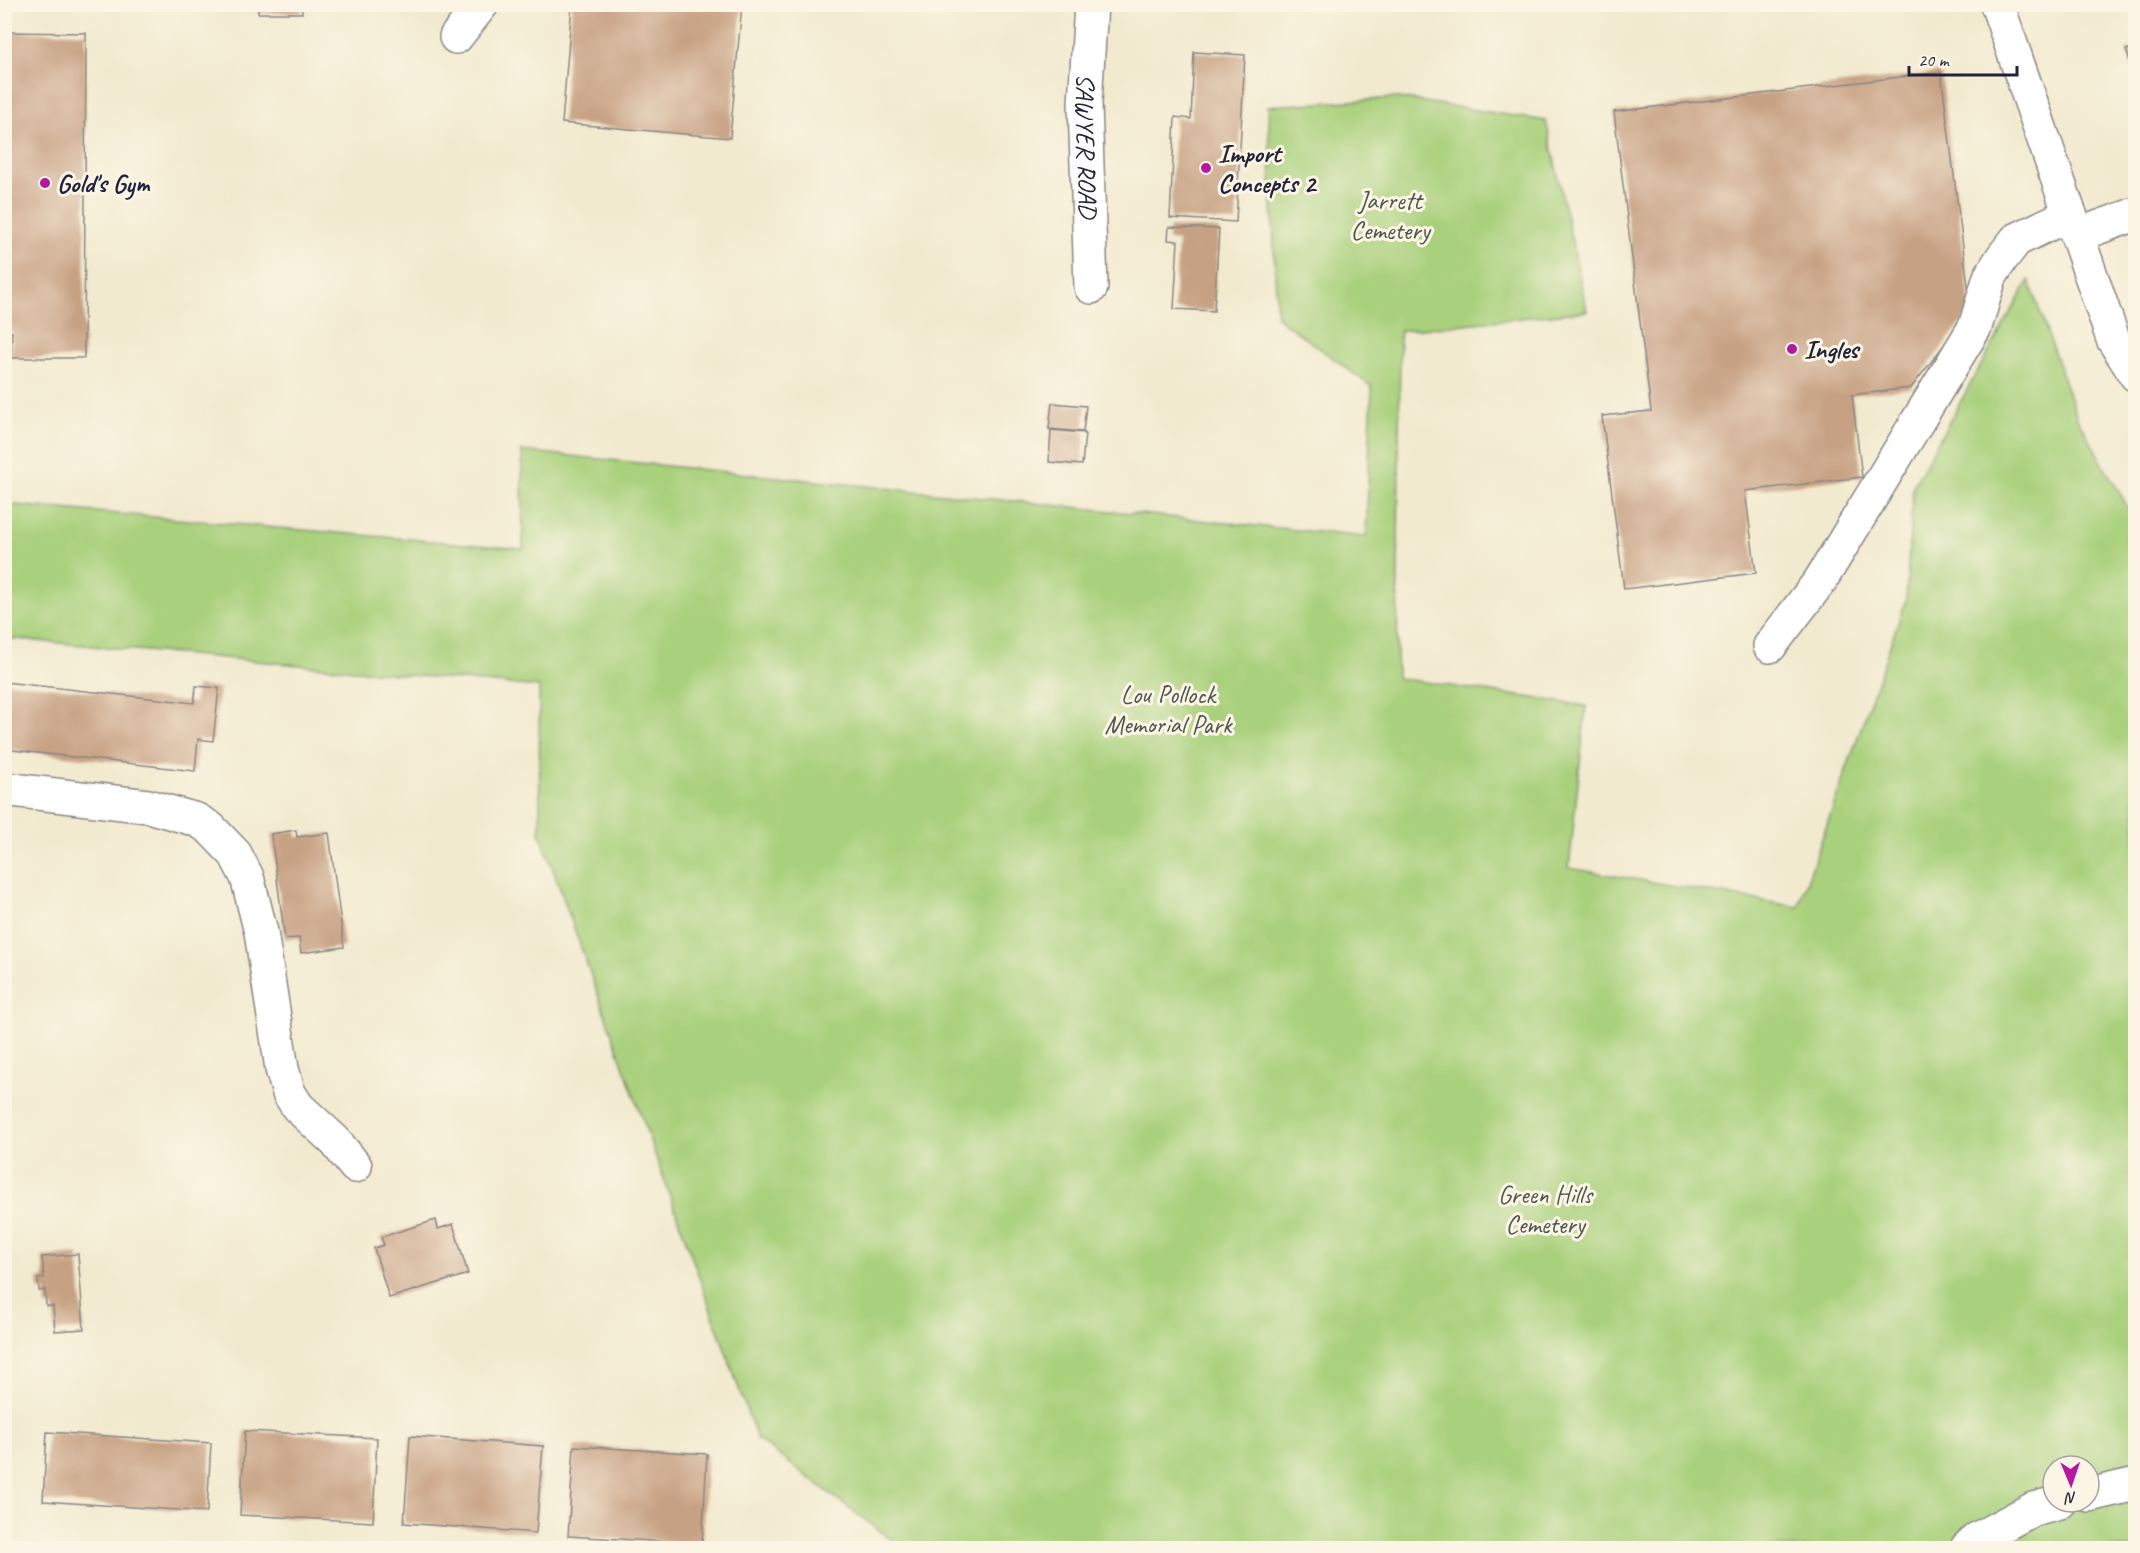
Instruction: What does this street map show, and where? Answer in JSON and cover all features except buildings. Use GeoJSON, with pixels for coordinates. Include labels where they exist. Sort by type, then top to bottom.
{"type":"FeatureCollection","features":[{"type":"Feature","properties":{"kind":"main road"},"geometry":{"type":"LineString","coordinates":[[456,37],[482,4]]}},
{"type":"Feature","properties":{"kind":"main road","name":"SAWYER ROAD"},"geometry":{"type":"LineString","coordinates":[[1091,4],[1084,103],[1091,287]]}},
{"type":"Feature","properties":{"kind":"main road"},"geometry":{"type":"LineString","coordinates":[[1997,4],[2113,339],[2131,357]]}},
{"type":"Feature","properties":{"kind":"main road"},"geometry":{"type":"LineString","coordinates":[[1770,646],[1820,581],[1975,327],[1990,277],[2016,240],[2073,224],[2136,214]]}},
{"type":"Feature","properties":{"kind":"main road"},"geometry":{"type":"LineString","coordinates":[[4,789],[147,806],[188,817],[210,828],[235,854],[247,877],[261,932],[282,1069],[289,1093],[298,1107],[335,1141],[355,1166]]}},
{"type":"Feature","properties":{"kind":"main road"},"geometry":{"type":"LineString","coordinates":[[2101,1492],[2136,1484]]}},
{"type":"Feature","properties":{"kind":"main road"},"geometry":{"type":"LineString","coordinates":[[1966,1548],[1977,1539],[2041,1507]]}},
{"type":"Feature","properties":{"kind":"green space","name":"Green Hills Cemetery"},"geometry":{"type":"Polygon","coordinates":[[[1399,98],[1546,121],[1587,311],[1400,331],[1397,678],[1586,706],[1569,868],[1798,907],[1906,600],[1913,486],[2029,280],[2077,418],[2135,520],[2135,1548],[903,1548],[757,1439],[540,833],[539,687],[5,638],[4,504],[523,549],[522,451],[1366,537],[1372,387],[1277,317],[1268,106],[1399,98]]]}},
{"type":"Feature","properties":{"kind":"place","name":"Import Concepts 2"},"geometry":{"type":"Point","coordinates":[1206,168]}},
{"type":"Feature","properties":{"kind":"place","name":"Gold's Gym"},"geometry":{"type":"Point","coordinates":[45,183]}},
{"type":"Feature","properties":{"kind":"place","name":"Ingles"},"geometry":{"type":"Point","coordinates":[1792,349]}},
{"type":"Feature","properties":{"kind":"park label","name":"Jarrett Cemetery"},"geometry":{"type":"Point","coordinates":[1390,215]}},
{"type":"Feature","properties":{"kind":"park label","name":"Lou Pollock Memorial Park"},"geometry":{"type":"Point","coordinates":[1168,709]}}]}
